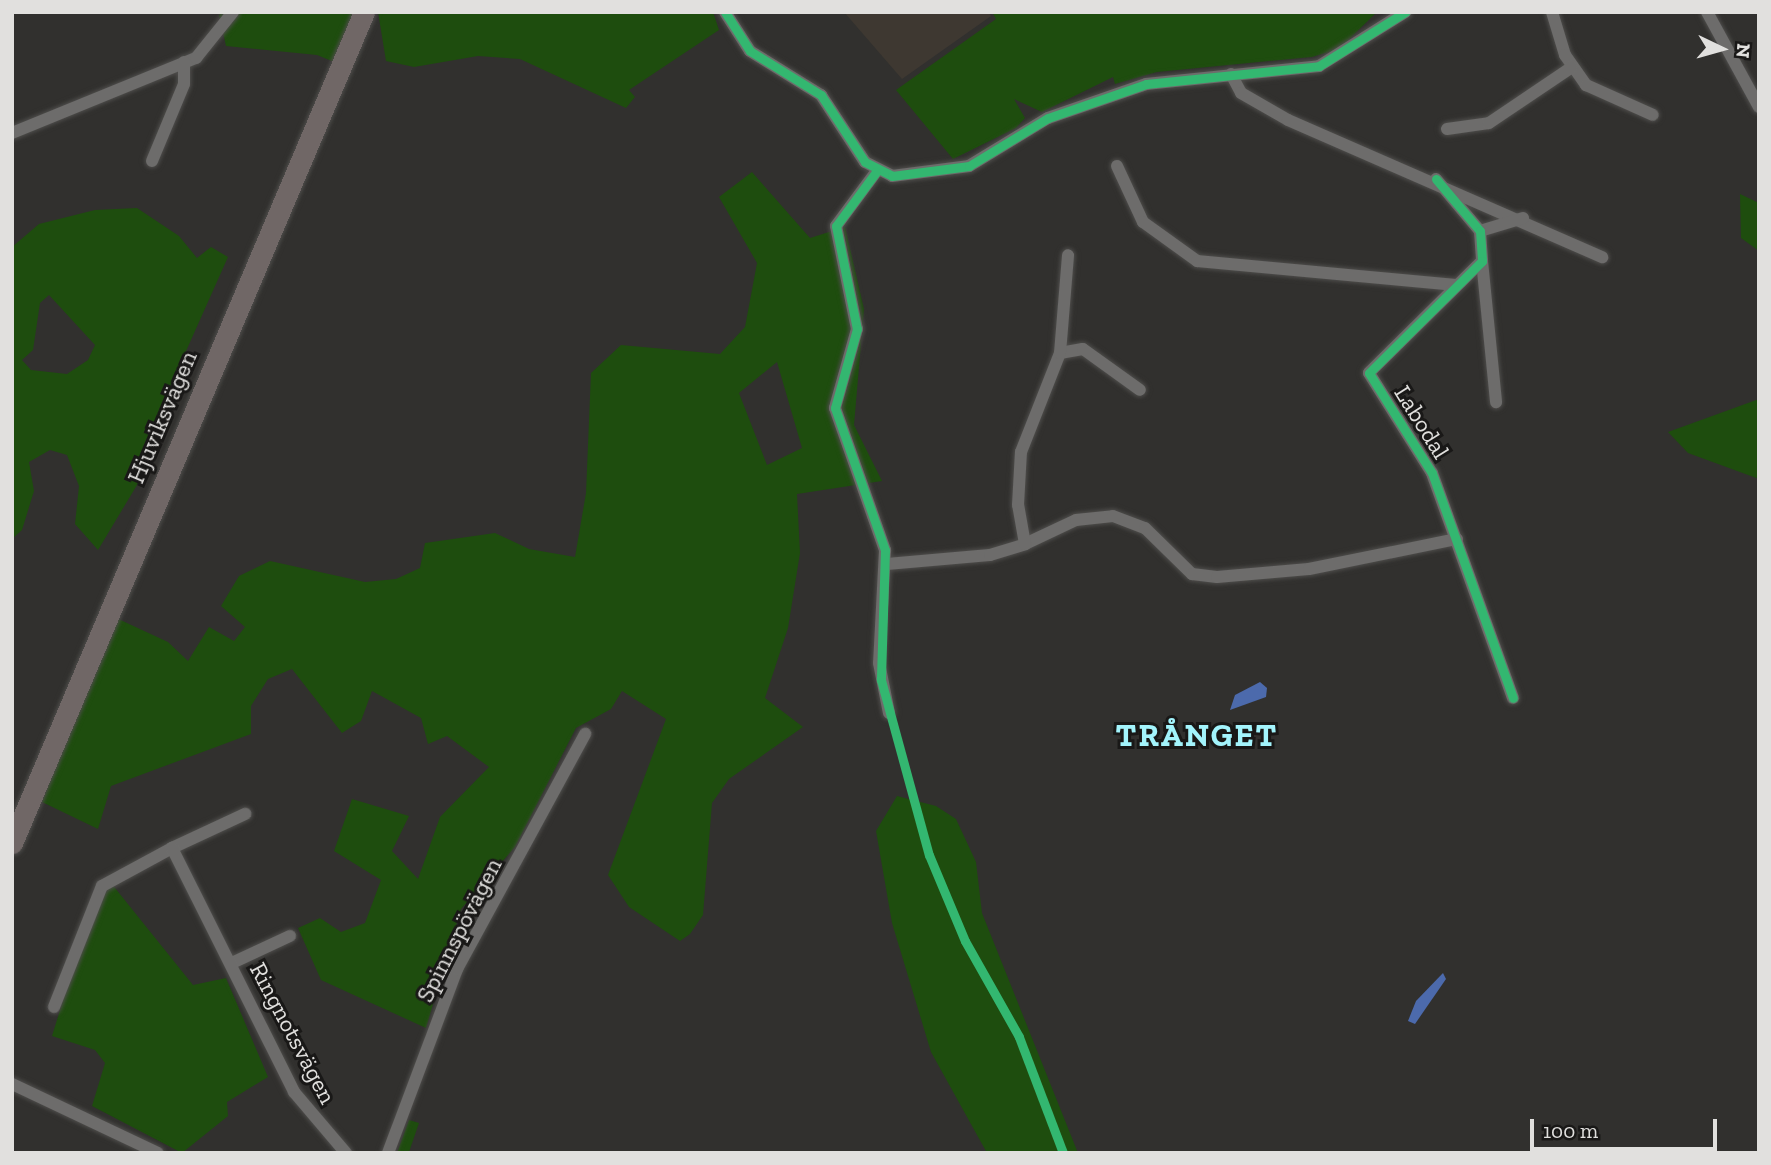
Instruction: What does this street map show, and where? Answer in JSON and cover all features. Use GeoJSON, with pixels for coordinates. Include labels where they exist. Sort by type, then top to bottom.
{"type":"FeatureCollection","features":[{"type":"Feature","properties":{"kind":"main road","name":"Hjuviksvägen"},"geometry":{"type":"LineString","coordinates":[[12,843],[364,12]]}},
{"type":"Feature","properties":{"kind":"street"},"geometry":{"type":"LineString","coordinates":[[12,133],[184,62],[210,47],[233,12]]}},
{"type":"Feature","properties":{"kind":"street"},"geometry":{"type":"LineString","coordinates":[[725,12],[750,51],[830,103],[876,172]]}},
{"type":"Feature","properties":{"kind":"street"},"geometry":{"type":"LineString","coordinates":[[876,172],[958,169],[1084,102],[1146,84],[1329,62],[1405,12]]}},
{"type":"Feature","properties":{"kind":"street"},"geometry":{"type":"LineString","coordinates":[[1552,12],[1572,67],[1595,93],[1653,115]]}},
{"type":"Feature","properties":{"kind":"street"},"geometry":{"type":"LineString","coordinates":[[1707,12],[1747,96],[1759,107]]}},
{"type":"Feature","properties":{"kind":"street"},"geometry":{"type":"LineString","coordinates":[[152,160],[184,84],[184,62]]}},
{"type":"Feature","properties":{"kind":"street"},"geometry":{"type":"LineString","coordinates":[[1447,129],[1489,123],[1572,67]]}},
{"type":"Feature","properties":{"kind":"street"},"geometry":{"type":"LineString","coordinates":[[1231,75],[1241,93],[1269,110],[1436,179],[1602,257]]}},
{"type":"Feature","properties":{"kind":"street"},"geometry":{"type":"LineString","coordinates":[[1117,166],[1143,222],[1197,261],[1456,285]]}},
{"type":"Feature","properties":{"kind":"street"},"geometry":{"type":"LineString","coordinates":[[876,172],[836,226],[857,329],[835,408],[840,435],[877,516],[887,564],[879,663],[888,713]]}},
{"type":"Feature","properties":{"kind":"street"},"geometry":{"type":"LineString","coordinates":[[1436,179],[1480,231],[1496,402]]}},
{"type":"Feature","properties":{"kind":"street"},"geometry":{"type":"LineString","coordinates":[[1480,231],[1522,218]]}},
{"type":"Feature","properties":{"kind":"street"},"geometry":{"type":"LineString","coordinates":[[1025,544],[1018,505],[1021,452],[1060,354],[1068,255]]}},
{"type":"Feature","properties":{"kind":"street","name":"Labodal"},"geometry":{"type":"LineString","coordinates":[[1482,261],[1369,373],[1419,447],[1457,538],[1513,698]]}},
{"type":"Feature","properties":{"kind":"street"},"geometry":{"type":"LineString","coordinates":[[1060,354],[1083,349],[1140,390]]}},
{"type":"Feature","properties":{"kind":"street"},"geometry":{"type":"LineString","coordinates":[[887,564],[990,555],[1025,544],[1088,516],[1113,516],[1145,528],[1192,574],[1217,577],[1309,569],[1457,538]]}},
{"type":"Feature","properties":{"kind":"street","name":"Spinnspövägen"},"geometry":{"type":"LineString","coordinates":[[388,1153],[457,969],[585,734]]}},
{"type":"Feature","properties":{"kind":"street"},"geometry":{"type":"LineString","coordinates":[[54,1007],[102,886],[172,848],[245,814]]}},
{"type":"Feature","properties":{"kind":"street","name":"Ringnotsvägen"},"geometry":{"type":"LineString","coordinates":[[172,848],[232,963],[294,1092],[346,1153]]}},
{"type":"Feature","properties":{"kind":"street","name":"Ringnotsvägen"},"geometry":{"type":"LineString","coordinates":[[232,963],[290,936]]}},
{"type":"Feature","properties":{"kind":"street"},"geometry":{"type":"LineString","coordinates":[[12,1084],[158,1153]]}},
{"type":"Feature","properties":{"kind":"shaded area"},"geometry":{"type":"Polygon","coordinates":[[[844,12],[988,12],[991,16],[902,79],[844,12]]]}},
{"type":"Feature","properties":{"kind":"green space"},"geometry":{"type":"Polygon","coordinates":[[[226,12],[372,12],[349,68],[317,55],[226,46],[219,15],[226,12]]]}},
{"type":"Feature","properties":{"kind":"green space"},"geometry":{"type":"Polygon","coordinates":[[[378,12],[713,12],[719,30],[629,90],[635,97],[626,108],[520,59],[478,56],[414,67],[386,61],[378,12]]]}},
{"type":"Feature","properties":{"kind":"green space"},"geometry":{"type":"Polygon","coordinates":[[[992,12],[1377,12],[1339,49],[1312,57],[1157,72],[1115,84],[1113,77],[1042,112],[1014,99],[1025,118],[1016,128],[953,159],[896,90],[996,19],[992,12]]]}},
{"type":"Feature","properties":{"kind":"green space"},"geometry":{"type":"Polygon","coordinates":[[[752,172],[810,238],[845,227],[864,309],[854,425],[882,481],[797,494],[800,553],[788,628],[765,698],[803,727],[729,779],[712,803],[703,915],[690,934],[680,941],[629,907],[608,875],[666,719],[622,691],[611,709],[576,728],[515,847],[461,909],[426,1028],[321,980],[298,928],[320,918],[341,932],[365,923],[381,880],[334,851],[352,799],[409,816],[392,851],[418,879],[440,817],[489,767],[447,736],[428,744],[421,718],[372,691],[361,721],[342,733],[292,669],[268,679],[251,706],[251,734],[111,786],[98,829],[42,802],[114,617],[168,642],[188,661],[209,627],[234,641],[245,627],[221,606],[239,576],[270,561],[365,582],[396,579],[420,568],[425,543],[495,533],[529,549],[575,557],[586,493],[591,373],[621,345],[720,354],[745,327],[757,263],[719,197],[752,172]],[[777,362],[739,393],[767,465],[802,448],[777,362]]]}},
{"type":"Feature","properties":{"kind":"green space"},"geometry":{"type":"Polygon","coordinates":[[[1740,194],[1759,203],[1759,251],[1741,238],[1740,194]]]}},
{"type":"Feature","properties":{"kind":"green space"},"geometry":{"type":"Polygon","coordinates":[[[137,208],[179,236],[197,258],[211,247],[228,257],[166,396],[143,475],[98,550],[75,524],[79,486],[67,455],[50,450],[29,462],[34,491],[22,530],[12,539],[12,247],[39,224],[95,210],[137,208]],[[49,295],[40,303],[33,350],[22,360],[31,370],[67,374],[88,360],[95,345],[49,295]]]}},
{"type":"Feature","properties":{"kind":"green space"},"geometry":{"type":"Polygon","coordinates":[[[1759,399],[1759,479],[1688,453],[1668,432],[1759,399]]]}},
{"type":"Feature","properties":{"kind":"green space"},"geometry":{"type":"Polygon","coordinates":[[[897,796],[936,806],[956,819],[976,862],[982,913],[1078,1153],[987,1153],[931,1052],[892,923],[876,831],[897,796]]]}},
{"type":"Feature","properties":{"kind":"green space"},"geometry":{"type":"Polygon","coordinates":[[[111,883],[193,985],[226,978],[268,1077],[227,1102],[228,1116],[182,1153],[92,1106],[105,1063],[95,1050],[52,1036],[86,926],[111,883]]]}},
{"type":"Feature","properties":{"kind":"green space"},"geometry":{"type":"Polygon","coordinates":[[[409,1120],[419,1123],[409,1152],[397,1153],[409,1120]]]}},
{"type":"Feature","properties":{"kind":"water"},"geometry":{"type":"Polygon","coordinates":[[[1260,682],[1267,688],[1266,697],[1230,710],[1235,695],[1260,682]]]}},
{"type":"Feature","properties":{"kind":"water"},"geometry":{"type":"Polygon","coordinates":[[[1443,973],[1446,979],[1415,1024],[1408,1021],[1416,1001],[1443,973]]]}},
{"type":"Feature","properties":{"kind":"cycle path"},"geometry":{"type":"LineString","coordinates":[[725,12],[750,51],[821,95],[865,162],[892,176],[969,166],[1048,118],[1146,84],[1319,66],[1405,12]]}},
{"type":"Feature","properties":{"kind":"cycle path"},"geometry":{"type":"LineString","coordinates":[[876,172],[836,226],[857,329],[835,408],[885,550],[881,680],[929,855],[965,941],[1019,1037],[1063,1153]]}},
{"type":"Feature","properties":{"kind":"cycle path"},"geometry":{"type":"LineString","coordinates":[[1436,179],[1480,231],[1482,261],[1369,373],[1432,473],[1513,698]]}},
{"type":"Feature","properties":{"kind":"district","name":"TRÅNGET"},"geometry":{"type":"Point","coordinates":[1197,735]}}]}
